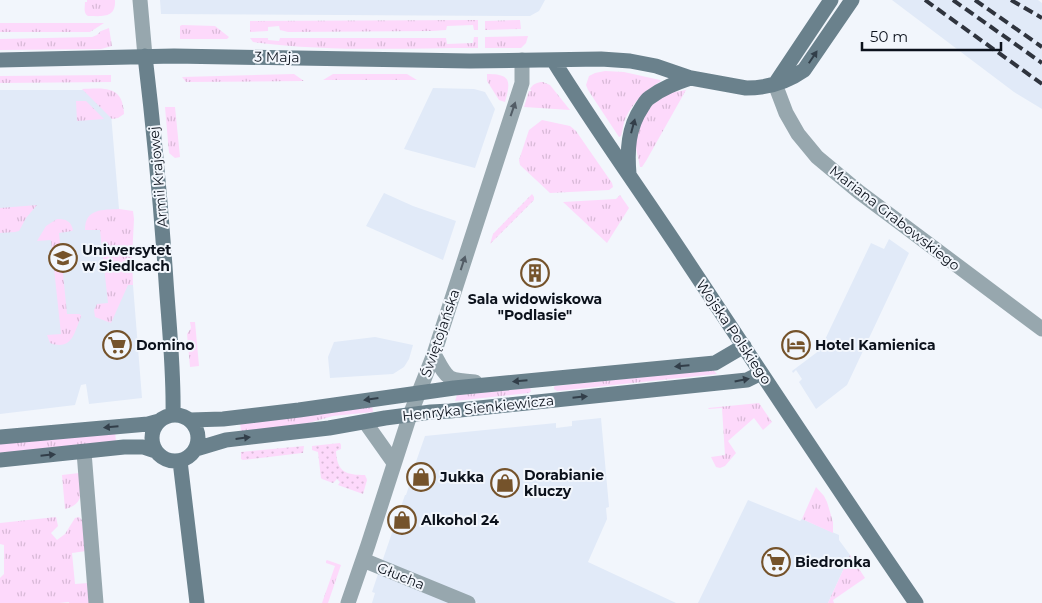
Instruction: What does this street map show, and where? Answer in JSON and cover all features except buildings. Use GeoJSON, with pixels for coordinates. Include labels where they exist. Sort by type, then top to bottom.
{"type":"FeatureCollection","features":[{"type":"Feature","properties":{"kind":"street","name":"Armii Krajowej"},"geometry":{"type":"LineString","coordinates":[[140,0],[160,200],[173,375],[173,415]]}},
{"type":"Feature","properties":{"kind":"street"},"geometry":{"type":"LineString","coordinates":[[775,84],[831,0]]}},
{"type":"Feature","properties":{"kind":"street","name":"3 Maja"},"geometry":{"type":"LineString","coordinates":[[0,60],[145,56],[246,56],[470,61],[601,59],[630,61],[656,66],[691,78],[746,88],[765,87],[794,77],[804,70],[852,0]]}},
{"type":"Feature","properties":{"kind":"street","name":"Świętojańska"},"geometry":{"type":"LineString","coordinates":[[348,603],[410,415],[434,354],[522,84],[522,60]]}},
{"type":"Feature","properties":{"kind":"street","name":"Wojska Polskiego"},"geometry":{"type":"LineString","coordinates":[[554,60],[583,108],[916,603]]}},
{"type":"Feature","properties":{"kind":"street"},"geometry":{"type":"LineString","coordinates":[[629,174],[628,150],[635,117],[647,99],[668,86],[691,78]]}},
{"type":"Feature","properties":{"kind":"street","name":"Mariana Grabowskiego"},"geometry":{"type":"LineString","coordinates":[[775,84],[786,113],[798,134],[817,157],[866,198],[1042,330]]}},
{"type":"Feature","properties":{"kind":"street","name":"Henryka Sienkiewicza"},"geometry":{"type":"LineString","coordinates":[[190,420],[223,419],[299,410],[419,392],[492,384],[715,363],[744,346]]}},
{"type":"Feature","properties":{"kind":"street"},"geometry":{"type":"LineString","coordinates":[[434,354],[446,376],[450,379],[492,384]]}},
{"type":"Feature","properties":{"kind":"street","name":"Henryka Sienkiewicza"},"geometry":{"type":"LineString","coordinates":[[196,449],[226,440],[329,428],[385,418],[747,380],[761,373]]}},
{"type":"Feature","properties":{"kind":"street"},"geometry":{"type":"LineString","coordinates":[[541,379],[543,401]]}},
{"type":"Feature","properties":{"kind":"street"},"geometry":{"type":"LineString","coordinates":[[0,437],[148,424],[173,415],[190,420],[195,426],[198,441],[196,449],[192,454],[186,459],[173,462],[166,460],[155,451],[152,445],[152,432],[159,421]]}},
{"type":"Feature","properties":{"kind":"street"},"geometry":{"type":"LineString","coordinates":[[365,422],[394,463]]}},
{"type":"Feature","properties":{"kind":"street"},"geometry":{"type":"LineString","coordinates":[[0,460],[124,447],[143,447],[155,451]]}},
{"type":"Feature","properties":{"kind":"street"},"geometry":{"type":"LineString","coordinates":[[84,452],[96,603]]}},
{"type":"Feature","properties":{"kind":"street"},"geometry":{"type":"LineString","coordinates":[[180,461],[197,603]]}},
{"type":"Feature","properties":{"kind":"street","name":"Głucha"},"geometry":{"type":"LineString","coordinates":[[363,560],[468,603]]}},
{"type":"Feature","properties":{"kind":"shaded area"},"geometry":{"type":"Polygon","coordinates":[[[160,0],[545,0],[539,11],[530,16],[161,14],[160,0]]]}},
{"type":"Feature","properties":{"kind":"shaded area"},"geometry":{"type":"Polygon","coordinates":[[[892,0],[1038,0],[1042,3],[1042,109],[1014,92],[892,0]]]}},
{"type":"Feature","properties":{"kind":"shaded area"},"geometry":{"type":"Polygon","coordinates":[[[433,88],[474,89],[485,92],[495,109],[475,168],[404,149],[433,88]]]}},
{"type":"Feature","properties":{"kind":"shaded area","name":"Uniwersytet w Siedlcach"},"geometry":{"type":"Polygon","coordinates":[[[0,90],[109,90],[119,209],[128,285],[133,285],[142,398],[89,404],[86,384],[81,385],[75,405],[0,414],[0,90]]]}},
{"type":"Feature","properties":{"kind":"shaded area"},"geometry":{"type":"Polygon","coordinates":[[[384,193],[413,206],[456,221],[443,260],[366,226],[384,193]]]}},
{"type":"Feature","properties":{"kind":"shaded area"},"geometry":{"type":"Polygon","coordinates":[[[889,239],[909,253],[847,385],[816,409],[799,382],[802,379],[796,370],[793,373],[792,371],[820,350],[871,243],[884,249],[889,239]]]}},
{"type":"Feature","properties":{"kind":"shaded area"},"geometry":{"type":"Polygon","coordinates":[[[375,337],[413,345],[409,359],[404,367],[393,374],[330,378],[328,357],[334,342],[375,337]]]}},
{"type":"Feature","properties":{"kind":"shaded area"},"geometry":{"type":"Polygon","coordinates":[[[601,418],[609,507],[606,508],[607,519],[588,562],[676,603],[478,603],[382,562],[425,436],[556,423],[556,428],[572,426],[572,421],[601,418]]]}},
{"type":"Feature","properties":{"kind":"shaded area","name":"Biedronka"},"geometry":{"type":"Polygon","coordinates":[[[748,500],[800,521],[802,519],[839,535],[839,540],[850,555],[828,603],[698,603],[748,500]]]}},
{"type":"Feature","properties":{"kind":"shaded area"},"geometry":{"type":"Polygon","coordinates":[[[379,571],[452,603],[372,603],[375,593],[372,592],[379,571]]]}},
{"type":"Feature","properties":{"kind":"green space"},"geometry":{"type":"Polygon","coordinates":[[[87,0],[115,0],[115,6],[113,11],[107,15],[88,16],[85,13],[85,2],[87,0]]]}},
{"type":"Feature","properties":{"kind":"green space"},"geometry":{"type":"Polygon","coordinates":[[[478,20],[478,30],[474,30],[473,25],[447,26],[446,30],[432,31],[288,32],[280,30],[279,26],[268,27],[268,31],[250,32],[250,21],[478,20]]]}},
{"type":"Feature","properties":{"kind":"green space"},"geometry":{"type":"Polygon","coordinates":[[[520,20],[521,29],[485,30],[485,21],[520,20]]]}},
{"type":"Feature","properties":{"kind":"green space"},"geometry":{"type":"Polygon","coordinates":[[[0,23],[104,23],[90,32],[0,32],[0,23]]]}},
{"type":"Feature","properties":{"kind":"green space"},"geometry":{"type":"Polygon","coordinates":[[[180,26],[215,26],[229,37],[227,39],[180,39],[180,26]]]}},
{"type":"Feature","properties":{"kind":"green space"},"geometry":{"type":"Polygon","coordinates":[[[109,28],[112,46],[101,49],[0,50],[0,39],[92,37],[109,28]]]}},
{"type":"Feature","properties":{"kind":"green space"},"geometry":{"type":"Polygon","coordinates":[[[528,36],[526,43],[521,48],[485,48],[485,37],[528,36]]]}},
{"type":"Feature","properties":{"kind":"green space"},"geometry":{"type":"Polygon","coordinates":[[[474,37],[478,37],[478,48],[365,49],[309,47],[253,42],[250,38],[268,38],[268,40],[279,41],[280,38],[446,38],[447,44],[473,43],[474,37]]]}},
{"type":"Feature","properties":{"kind":"green space"},"geometry":{"type":"Polygon","coordinates":[[[605,71],[624,72],[661,81],[645,92],[633,106],[626,117],[621,136],[619,137],[586,85],[589,76],[605,71]]]}},
{"type":"Feature","properties":{"kind":"green space"},"geometry":{"type":"Polygon","coordinates":[[[294,74],[304,81],[186,82],[182,77],[294,74]]]}},
{"type":"Feature","properties":{"kind":"green space"},"geometry":{"type":"Polygon","coordinates":[[[333,74],[407,74],[417,80],[323,80],[333,74]]]}},
{"type":"Feature","properties":{"kind":"green space"},"geometry":{"type":"Polygon","coordinates":[[[487,74],[501,75],[507,80],[508,89],[505,102],[499,100],[487,81],[487,74]]]}},
{"type":"Feature","properties":{"kind":"green space"},"geometry":{"type":"Polygon","coordinates":[[[111,75],[111,82],[0,83],[0,76],[111,75]]]}},
{"type":"Feature","properties":{"kind":"green space"},"geometry":{"type":"Polygon","coordinates":[[[539,82],[550,85],[570,110],[524,107],[531,87],[539,82]]]}},
{"type":"Feature","properties":{"kind":"green space"},"geometry":{"type":"Polygon","coordinates":[[[82,89],[111,90],[116,93],[122,102],[124,114],[112,119],[82,89]]]}},
{"type":"Feature","properties":{"kind":"green space"},"geometry":{"type":"Polygon","coordinates":[[[686,90],[646,161],[640,167],[635,143],[639,124],[652,105],[669,93],[686,90]]]}},
{"type":"Feature","properties":{"kind":"green space"},"geometry":{"type":"Polygon","coordinates":[[[76,101],[86,101],[104,119],[77,121],[76,101]]]}},
{"type":"Feature","properties":{"kind":"green space"},"geometry":{"type":"Polygon","coordinates":[[[165,107],[175,107],[180,157],[175,158],[169,153],[165,107]]]}},
{"type":"Feature","properties":{"kind":"green space"},"geometry":{"type":"Polygon","coordinates":[[[542,120],[570,126],[576,131],[613,187],[609,190],[550,193],[520,165],[519,160],[529,130],[542,120]]]}},
{"type":"Feature","properties":{"kind":"green space"},"geometry":{"type":"Polygon","coordinates":[[[532,194],[534,200],[490,244],[493,234],[532,194]]]}},
{"type":"Feature","properties":{"kind":"green space"},"geometry":{"type":"Polygon","coordinates":[[[620,195],[629,208],[607,243],[563,202],[616,199],[620,195]]]}},
{"type":"Feature","properties":{"kind":"green space"},"geometry":{"type":"Polygon","coordinates":[[[37,205],[26,218],[19,231],[0,233],[0,208],[37,205]]]}},
{"type":"Feature","properties":{"kind":"green space"},"geometry":{"type":"Polygon","coordinates":[[[119,209],[133,211],[133,285],[128,285],[111,323],[95,317],[94,310],[97,304],[108,303],[100,230],[85,230],[88,218],[92,214],[101,210],[119,209]]]}},
{"type":"Feature","properties":{"kind":"green space"},"geometry":{"type":"Polygon","coordinates":[[[57,219],[68,221],[73,230],[59,233],[67,314],[81,315],[71,339],[63,345],[50,343],[47,335],[61,334],[51,240],[37,241],[46,226],[57,219]]]}},
{"type":"Feature","properties":{"kind":"green space"},"geometry":{"type":"Polygon","coordinates":[[[190,322],[195,322],[199,366],[190,367],[187,334],[191,328],[190,322]]]}},
{"type":"Feature","properties":{"kind":"green space"},"geometry":{"type":"Polygon","coordinates":[[[713,370],[717,374],[557,391],[554,389],[555,386],[713,370]]]}},
{"type":"Feature","properties":{"kind":"green space"},"geometry":{"type":"Polygon","coordinates":[[[530,388],[531,391],[529,393],[455,401],[457,395],[530,388]]]}},
{"type":"Feature","properties":{"kind":"green space"},"geometry":{"type":"Polygon","coordinates":[[[759,403],[772,422],[763,430],[754,418],[728,441],[736,453],[725,466],[716,467],[711,457],[725,455],[722,408],[708,408],[759,403]]]}},
{"type":"Feature","properties":{"kind":"green space"},"geometry":{"type":"Polygon","coordinates":[[[372,405],[373,412],[333,416],[298,426],[241,431],[240,422],[372,405]]]}},
{"type":"Feature","properties":{"kind":"green space"},"geometry":{"type":"Polygon","coordinates":[[[115,431],[116,442],[0,453],[0,444],[115,431]]]}},
{"type":"Feature","properties":{"kind":"green space"},"geometry":{"type":"Polygon","coordinates":[[[340,443],[341,449],[336,451],[338,464],[348,473],[365,475],[367,480],[363,494],[338,485],[340,482],[337,479],[333,483],[321,478],[318,452],[312,450],[312,446],[340,443]]]}},
{"type":"Feature","properties":{"kind":"green space"},"geometry":{"type":"Polygon","coordinates":[[[304,446],[303,453],[241,459],[241,452],[304,446]]]}},
{"type":"Feature","properties":{"kind":"green space"},"geometry":{"type":"Polygon","coordinates":[[[79,473],[81,496],[76,504],[65,509],[62,475],[79,473]]]}},
{"type":"Feature","properties":{"kind":"green space"},"geometry":{"type":"Polygon","coordinates":[[[816,487],[827,502],[833,522],[833,533],[802,519],[816,487]]]}},
{"type":"Feature","properties":{"kind":"green space"},"geometry":{"type":"Polygon","coordinates":[[[56,517],[58,526],[51,533],[57,540],[65,534],[75,518],[79,517],[82,520],[86,551],[72,553],[75,584],[88,583],[91,603],[0,603],[0,578],[4,574],[4,545],[0,544],[0,523],[56,517]]]}},
{"type":"Feature","properties":{"kind":"green space"},"geometry":{"type":"Polygon","coordinates":[[[850,555],[865,578],[833,600],[834,603],[828,603],[850,555]]]}},
{"type":"Feature","properties":{"kind":"green space"},"geometry":{"type":"Polygon","coordinates":[[[327,560],[341,565],[328,603],[322,603],[335,566],[326,563],[327,560]]]}},
{"type":"Feature","properties":{"kind":"railway"},"geometry":{"type":"LineString","coordinates":[[925,0],[1042,84]]}},
{"type":"Feature","properties":{"kind":"railway"},"geometry":{"type":"LineString","coordinates":[[953,0],[1042,63]]}},
{"type":"Feature","properties":{"kind":"railway"},"geometry":{"type":"LineString","coordinates":[[975,0],[1042,47]]}},
{"type":"Feature","properties":{"kind":"railway"},"geometry":{"type":"LineString","coordinates":[[1011,0],[1042,18]]}},
{"type":"Feature","properties":{"kind":"place","name":"Uniwersytet w Siedlcach"},"geometry":{"type":"Point","coordinates":[63,258]}},
{"type":"Feature","properties":{"kind":"place","name":"Sala widowiskowa \"Podlasie\""},"geometry":{"type":"Point","coordinates":[535,273]}},
{"type":"Feature","properties":{"kind":"place","name":"Domino"},"geometry":{"type":"Point","coordinates":[117,345]}},
{"type":"Feature","properties":{"kind":"place","name":"Hotel Kamienica"},"geometry":{"type":"Point","coordinates":[796,345]}},
{"type":"Feature","properties":{"kind":"place","name":"Jukka"},"geometry":{"type":"Point","coordinates":[421,477]}},
{"type":"Feature","properties":{"kind":"place","name":"Dorabianie kluczy"},"geometry":{"type":"Point","coordinates":[505,483]}},
{"type":"Feature","properties":{"kind":"place","name":"Alkohol 24"},"geometry":{"type":"Point","coordinates":[402,520]}},
{"type":"Feature","properties":{"kind":"place","name":"Biedronka"},"geometry":{"type":"Point","coordinates":[776,562]}}]}
